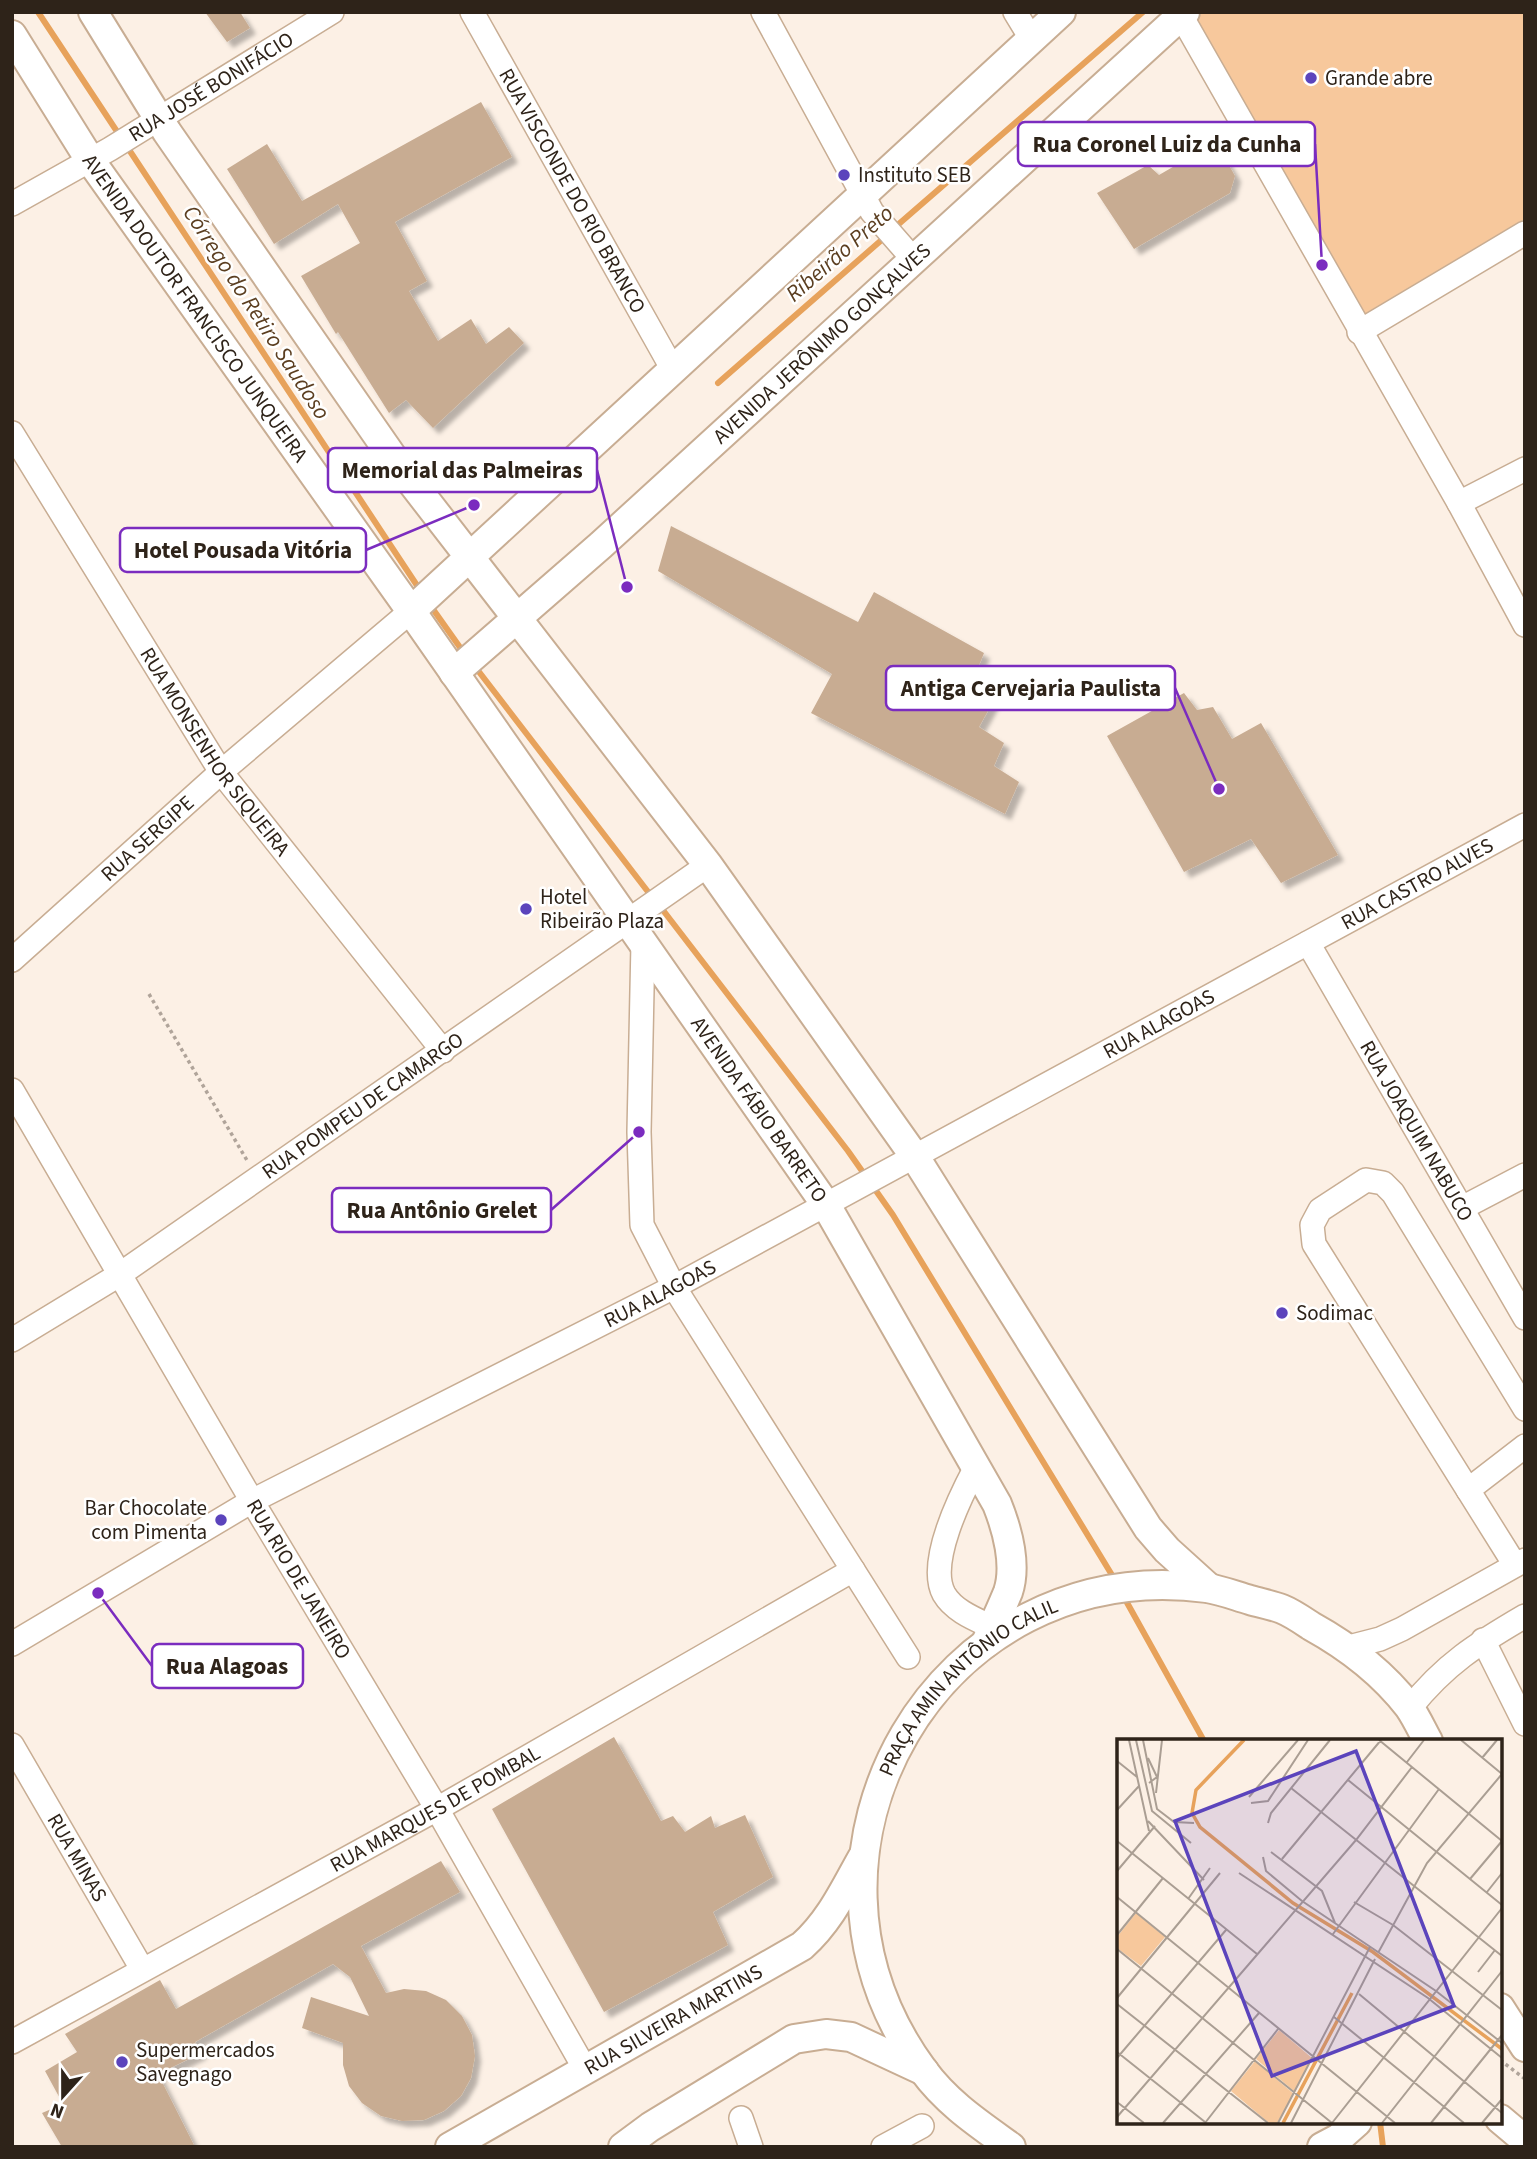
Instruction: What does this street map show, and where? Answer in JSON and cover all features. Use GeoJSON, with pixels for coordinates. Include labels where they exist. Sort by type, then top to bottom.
{"type":"FeatureCollection","features":[{"type":"Feature","properties":{"kind":"main road"},"geometry":{"type":"LineString","coordinates":[[93,12],[151,123],[396,462],[464,562],[703,867],[1148,1528],[1167,1550],[1209,1588]]}},
{"type":"Feature","properties":{"kind":"main road"},"geometry":{"type":"LineString","coordinates":[[416,605],[672,369],[867,204],[1061,12]]}},
{"type":"Feature","properties":{"kind":"main road","name":"AVENIDA JERÔNIMO GONÇALVES"},"geometry":{"type":"LineString","coordinates":[[461,667],[511,625],[908,254],[1182,13]]}},
{"type":"Feature","properties":{"kind":"main road","name":"AVENIDA DOUTOR FRANCISCO JUNQUEIRA"},"geometry":{"type":"LineString","coordinates":[[12,35],[100,155],[416,605]]}},
{"type":"Feature","properties":{"kind":"main road","name":"AVENIDA FÁBIO BARRETO"},"geometry":{"type":"LineString","coordinates":[[416,605],[830,1203],[998,1504],[1007,1529],[1010,1552],[1009,1589],[989,1635]]}},
{"type":"Feature","properties":{"kind":"main road","name":"PRAÇA AMIN ANTÔNIO CALIL"},"geometry":{"type":"LineString","coordinates":[[1011,2147],[957,2108],[924,2071],[893,2022],[873,1969],[862,1913],[863,1855],[876,1794],[902,1736],[939,1685],[989,1635],[1079,1597],[1121,1588],[1164,1585],[1209,1588],[1283,1609],[1349,1647],[1381,1676],[1410,1708],[1427,1739]]}},
{"type":"Feature","properties":{"kind":"main road","name":"RUA SILVEIRA MARTINS"},"geometry":{"type":"LineString","coordinates":[[450,2147],[802,1946],[832,1913],[863,1855]]}},
{"type":"Feature","properties":{"kind":"main road"},"geometry":{"type":"LineString","coordinates":[[1502,2011],[1525,2047]]}},
{"type":"Feature","properties":{"kind":"main road"},"geometry":{"type":"LineString","coordinates":[[624,2147],[650,2137],[794,2039],[826,2034],[851,2037],[924,2071]]}},
{"type":"Feature","properties":{"kind":"main road"},"geometry":{"type":"LineString","coordinates":[[1502,2121],[1525,2140]]}},
{"type":"Feature","properties":{"kind":"street","name":"RUA JOSÉ BONIFÁCIO"},"geometry":{"type":"LineString","coordinates":[[12,204],[100,155],[332,12]]}},
{"type":"Feature","properties":{"kind":"street","name":"RUA VISCONDE DO RIO BRANCO"},"geometry":{"type":"LineString","coordinates":[[472,12],[672,369]]}},
{"type":"Feature","properties":{"kind":"street"},"geometry":{"type":"LineString","coordinates":[[763,12],[867,204],[908,254]]}},
{"type":"Feature","properties":{"kind":"street"},"geometry":{"type":"LineString","coordinates":[[1015,12],[1032,40]]}},
{"type":"Feature","properties":{"kind":"street"},"geometry":{"type":"LineString","coordinates":[[1182,13],[1525,625]]}},
{"type":"Feature","properties":{"kind":"street"},"geometry":{"type":"LineString","coordinates":[[1359,332],[1525,233]]}},
{"type":"Feature","properties":{"kind":"street","name":"RUA MONSENHOR SIQUEIRA"},"geometry":{"type":"LineString","coordinates":[[12,433],[221,772],[443,1051]]}},
{"type":"Feature","properties":{"kind":"street"},"geometry":{"type":"LineString","coordinates":[[1459,503],[1525,469]]}},
{"type":"Feature","properties":{"kind":"street","name":"RUA SERGIPE"},"geometry":{"type":"LineString","coordinates":[[12,960],[221,772],[416,605]]}},
{"type":"Feature","properties":{"kind":"street","name":"RUA CASTRO ALVES"},"geometry":{"type":"LineString","coordinates":[[1308,943],[1525,825]]}},
{"type":"Feature","properties":{"kind":"street","name":"RUA POMPEU DE CAMARGO"},"geometry":{"type":"LineString","coordinates":[[12,1340],[119,1275],[443,1051],[638,926],[703,867]]}},
{"type":"Feature","properties":{"kind":"street"},"geometry":{"type":"LineString","coordinates":[[638,926],[642,1225],[674,1287],[908,1657]]}},
{"type":"Feature","properties":{"kind":"street","name":"RUA ALAGOAS"},"geometry":{"type":"LineString","coordinates":[[12,1644],[252,1501],[674,1287],[1308,943]]}},
{"type":"Feature","properties":{"kind":"street","name":"RUA JOAQUIM NABUCO"},"geometry":{"type":"LineString","coordinates":[[1308,943],[1525,1318]]}},
{"type":"Feature","properties":{"kind":"street","name":"RUA RIO DE JANEIRO"},"geometry":{"type":"LineString","coordinates":[[12,1090],[252,1501],[437,1809],[585,2068]]}},
{"type":"Feature","properties":{"kind":"street"},"geometry":{"type":"LineString","coordinates":[[1462,1208],[1525,1175]]}},
{"type":"Feature","properties":{"kind":"street"},"geometry":{"type":"LineString","coordinates":[[1349,1647],[1380,1639],[1402,1629],[1520,1562],[1468,1490],[1314,1244],[1312,1225],[1321,1210],[1366,1180],[1382,1183],[1393,1193],[1525,1409]]}},
{"type":"Feature","properties":{"kind":"street"},"geometry":{"type":"LineString","coordinates":[[1468,1490],[1525,1446]]}},
{"type":"Feature","properties":{"kind":"street"},"geometry":{"type":"LineString","coordinates":[[976,1466],[953,1513],[940,1572],[943,1593],[989,1635]]}},
{"type":"Feature","properties":{"kind":"street","name":"RUA MARQUES DE POMBAL"},"geometry":{"type":"LineString","coordinates":[[12,2042],[437,1809],[852,1570]]}},
{"type":"Feature","properties":{"kind":"street"},"geometry":{"type":"LineString","coordinates":[[1410,1708],[1443,1671],[1483,1640],[1525,1616]]}},
{"type":"Feature","properties":{"kind":"street"},"geometry":{"type":"LineString","coordinates":[[1483,1640],[1525,1724]]}},
{"type":"Feature","properties":{"kind":"street","name":"RUA MINAS"},"geometry":{"type":"LineString","coordinates":[[12,1745],[142,1969]]}},
{"type":"Feature","properties":{"kind":"street"},"geometry":{"type":"LineString","coordinates":[[741,2118],[751,2147]]}},
{"type":"Feature","properties":{"kind":"street"},"geometry":{"type":"LineString","coordinates":[[883,2147],[922,2126]]}},
{"type":"Feature","properties":{"kind":"path"},"geometry":{"type":"LineString","coordinates":[[149,994],[258,1179]]}},
{"type":"Feature","properties":{"kind":"path"},"geometry":{"type":"LineString","coordinates":[[1502,2062],[1525,2079]]}},
{"type":"Feature","properties":{"kind":"shaded area"},"geometry":{"type":"Polygon","coordinates":[[[1203,12],[1522,12],[1525,18],[1525,219],[1362,316],[1195,19],[1203,12]]]}},
{"type":"Feature","properties":{"kind":"building"},"geometry":{"type":"Polygon","coordinates":[[[205,12],[240,12],[250,28],[227,42],[205,12]]]}},
{"type":"Feature","properties":{"kind":"building"},"geometry":{"type":"Polygon","coordinates":[[[481,102],[512,157],[395,222],[427,281],[409,291],[438,341],[471,319],[486,344],[509,327],[524,343],[433,428],[406,400],[389,413],[301,276],[360,243],[338,204],[274,244],[227,169],[267,144],[302,201],[481,102]]]}},
{"type":"Feature","properties":{"kind":"building"},"geometry":{"type":"Polygon","coordinates":[[[1216,142],[1235,176],[1230,193],[1134,249],[1097,193],[1148,165],[1159,175],[1216,142]]]}},
{"type":"Feature","properties":{"kind":"building"},"geometry":{"type":"Polygon","coordinates":[[[671,526],[858,622],[874,592],[984,653],[969,690],[994,700],[979,727],[1004,743],[994,766],[1019,782],[1005,814],[811,713],[832,674],[658,571],[671,526]]]}},
{"type":"Feature","properties":{"kind":"building"},"geometry":{"type":"Polygon","coordinates":[[[1184,693],[1197,710],[1213,707],[1232,739],[1261,723],[1338,855],[1281,883],[1251,839],[1184,872],[1107,736],[1184,693]]]}},
{"type":"Feature","properties":{"kind":"building"},"geometry":{"type":"Polygon","coordinates":[[[614,1737],[661,1821],[673,1816],[685,1832],[711,1816],[715,1828],[745,1815],[773,1877],[713,1912],[728,1945],[604,2012],[492,1809],[614,1737]]]}},
{"type":"Feature","properties":{"kind":"building"},"geometry":{"type":"Polygon","coordinates":[[[441,1861],[460,1892],[361,1946],[386,1993],[404,1989],[426,1991],[446,2000],[462,2016],[472,2035],[475,2056],[471,2078],[461,2096],[444,2111],[424,2120],[402,2121],[381,2116],[362,2103],[349,2086],[343,2065],[343,2043],[302,2028],[311,1997],[369,2016],[350,1977],[333,1964],[195,2042],[201,2053],[158,2074],[195,2147],[62,2147],[42,2113],[63,2104],[45,2071],[77,2052],[65,2034],[160,1980],[176,2009],[441,1861]]]}},
{"type":"Feature","properties":{"kind":"waterway","name":"Córrego do Retiro Saudoso"},"geometry":{"type":"LineString","coordinates":[[38,12],[422,593]]}},
{"type":"Feature","properties":{"kind":"waterway","name":"Ribeirão Preto"},"geometry":{"type":"LineString","coordinates":[[893,229],[1143,12]]}},
{"type":"Feature","properties":{"kind":"waterway","name":"Ribeirão Preto"},"geometry":{"type":"LineString","coordinates":[[718,383],[885,237]]}},
{"type":"Feature","properties":{"kind":"waterway","name":"Córrego do Retiro Saudoso"},"geometry":{"type":"LineString","coordinates":[[430,605],[464,653]]}},
{"type":"Feature","properties":{"kind":"waterway"},"geometry":{"type":"LineString","coordinates":[[473,664],[652,897]]}},
{"type":"Feature","properties":{"kind":"waterway"},"geometry":{"type":"LineString","coordinates":[[659,905],[848,1151],[893,1215],[1115,1580]]}},
{"type":"Feature","properties":{"kind":"waterway"},"geometry":{"type":"LineString","coordinates":[[1125,1599],[1203,1739]]}},
{"type":"Feature","properties":{"kind":"waterway"},"geometry":{"type":"LineString","coordinates":[[1380,2124],[1383,2147]]}},
{"type":"Feature","properties":{"kind":"place","name":"Grande abre"},"geometry":{"type":"Point","coordinates":[1311,78]}},
{"type":"Feature","properties":{"kind":"place","name":"Instituto SEB"},"geometry":{"type":"Point","coordinates":[844,175]}},
{"type":"Feature","properties":{"kind":"place","name":"Rua Coronel Luiz da Cunha"},"geometry":{"type":"Point","coordinates":[1322,265]}},
{"type":"Feature","properties":{"kind":"place","name":"Hotel Pousada Vitória"},"geometry":{"type":"Point","coordinates":[474,505]}},
{"type":"Feature","properties":{"kind":"place","name":"Memorial das Palmeiras"},"geometry":{"type":"Point","coordinates":[627,587]}},
{"type":"Feature","properties":{"kind":"place","name":"Antiga Cervejaria Paulista"},"geometry":{"type":"Point","coordinates":[1219,789]}},
{"type":"Feature","properties":{"kind":"place","name":"Hotel Ribeirão Plaza"},"geometry":{"type":"Point","coordinates":[526,909]}},
{"type":"Feature","properties":{"kind":"place","name":"Rua Antônio Grelet"},"geometry":{"type":"Point","coordinates":[639,1132]}},
{"type":"Feature","properties":{"kind":"place","name":"Sodimac"},"geometry":{"type":"Point","coordinates":[1282,1313]}},
{"type":"Feature","properties":{"kind":"place","name":"Bar Chocolate com Pimenta"},"geometry":{"type":"Point","coordinates":[221,1520]}},
{"type":"Feature","properties":{"kind":"place","name":"Rua Alagoas"},"geometry":{"type":"Point","coordinates":[98,1593]}},
{"type":"Feature","properties":{"kind":"place","name":"Supermercados Savegnago"},"geometry":{"type":"Point","coordinates":[122,2062]}}]}
